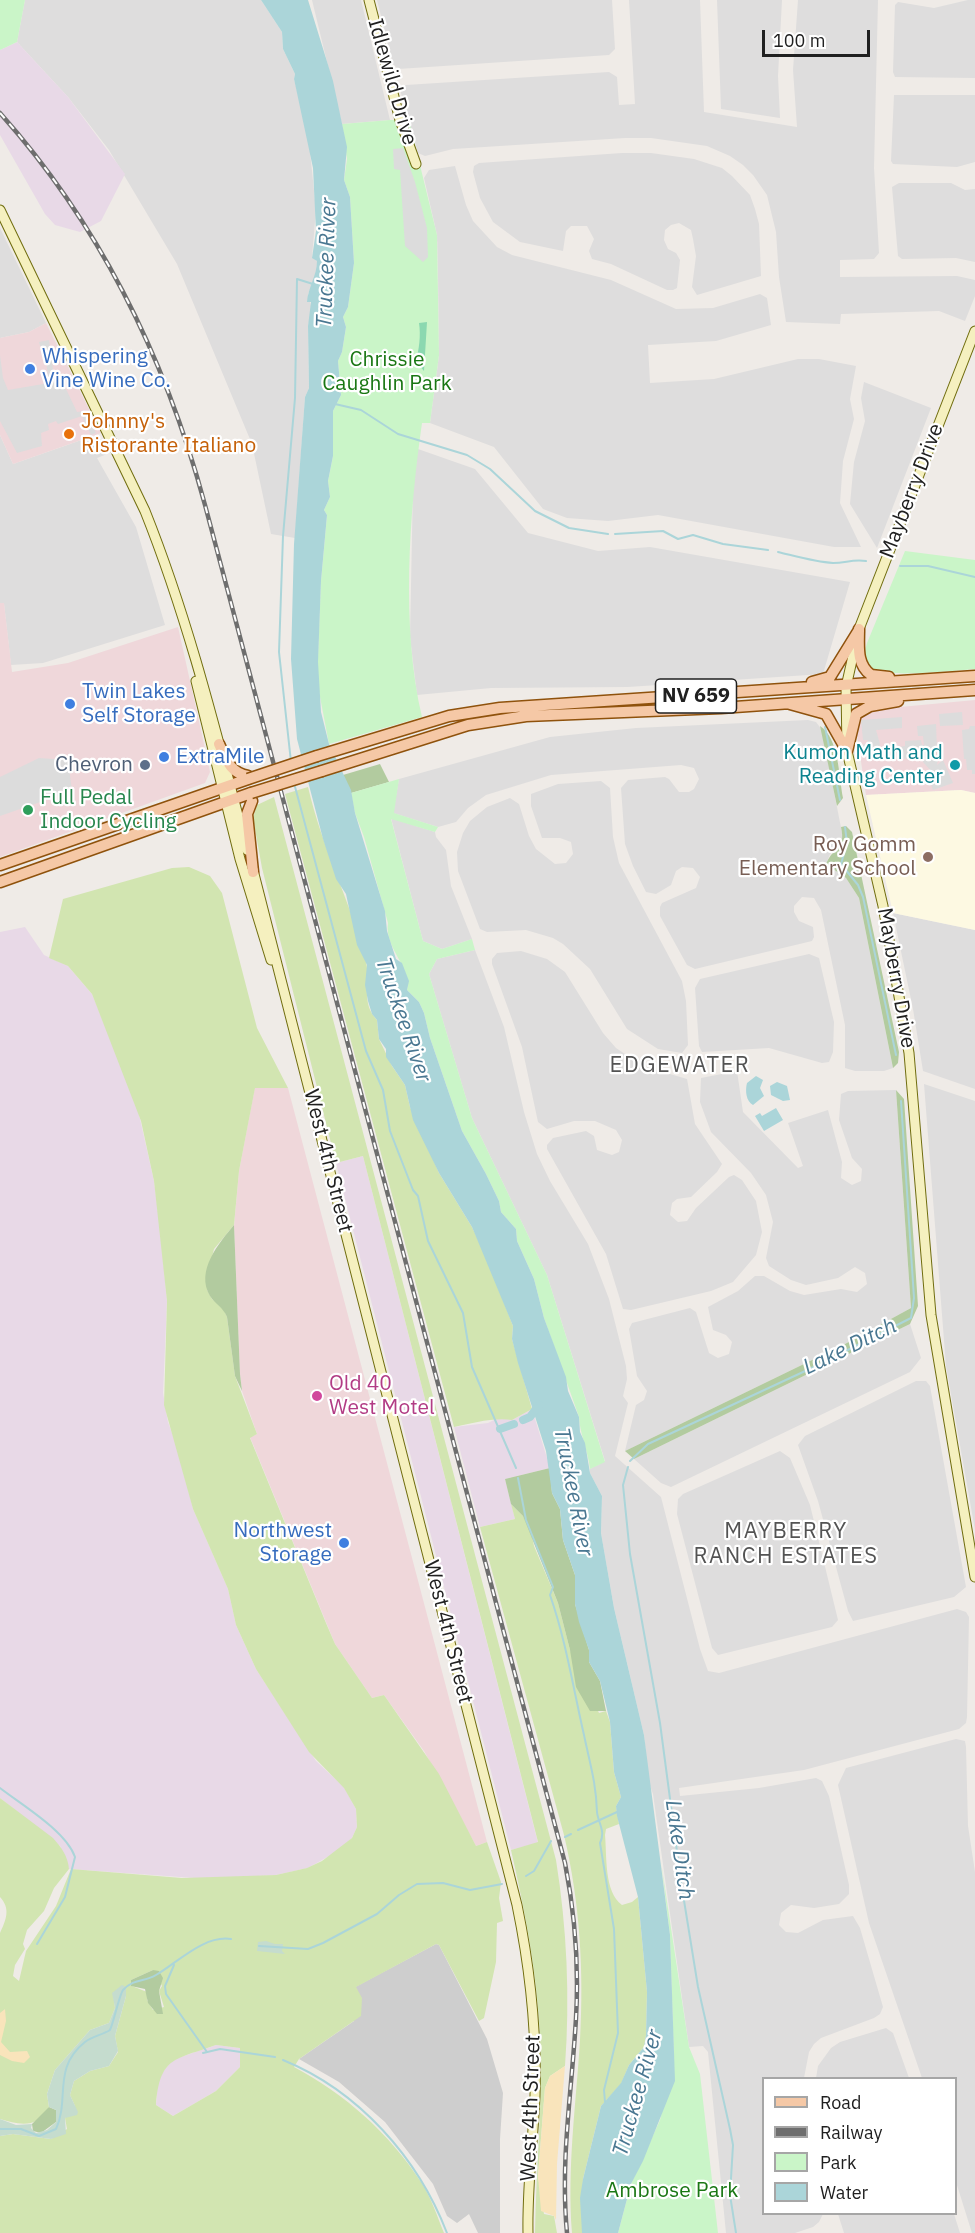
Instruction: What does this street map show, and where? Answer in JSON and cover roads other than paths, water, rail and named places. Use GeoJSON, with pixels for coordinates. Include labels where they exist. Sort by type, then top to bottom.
{"type":"FeatureCollection","features":[{"type":"Feature","properties":{"kind":"main road","name":"Idlewild Drive"},"geometry":{"type":"LineString","coordinates":[[369,0],[400,120],[416,164]]}},
{"type":"Feature","properties":{"kind":"main road","name":"West 4th Street"},"geometry":{"type":"LineString","coordinates":[[0,210],[145,510],[186,625],[219,744],[247,884],[297,1039]]}},
{"type":"Feature","properties":{"kind":"main road","name":"Mayberry Drive"},"geometry":{"type":"LineString","coordinates":[[975,331],[859,629],[846,687],[847,751],[883,906],[908,1045],[914,1091],[931,1315],[975,1577]]}},
{"type":"Feature","properties":{"kind":"main road","name":"West 4th Street"},"geometry":{"type":"LineString","coordinates":[[186,625],[203,712],[226,786]]}},
{"type":"Feature","properties":{"kind":"main road"},"geometry":{"type":"LineString","coordinates":[[859,629],[860,659],[871,675],[940,679]]}},
{"type":"Feature","properties":{"kind":"main road"},"geometry":{"type":"LineString","coordinates":[[786,690],[830,676],[859,629]]}},
{"type":"Feature","properties":{"kind":"main road","name":"NV 659"},"geometry":{"type":"LineString","coordinates":[[248,778],[474,711],[526,705],[846,687],[975,676]]}},
{"type":"Feature","properties":{"kind":"main road","name":"NV 659"},"geometry":{"type":"LineString","coordinates":[[0,882],[229,800],[252,797],[287,782],[468,725],[526,716],[721,708],[785,701],[975,690]]}},
{"type":"Feature","properties":{"kind":"main road"},"geometry":{"type":"LineString","coordinates":[[847,751],[856,714],[860,710],[942,692]]}},
{"type":"Feature","properties":{"kind":"main road"},"geometry":{"type":"LineString","coordinates":[[785,701],[826,714],[847,751]]}},
{"type":"Feature","properties":{"kind":"main road"},"geometry":{"type":"LineString","coordinates":[[219,744],[235,772],[248,778]]}},
{"type":"Feature","properties":{"kind":"main road"},"geometry":{"type":"LineString","coordinates":[[0,866],[248,778]]}},
{"type":"Feature","properties":{"kind":"main road"},"geometry":{"type":"LineString","coordinates":[[252,797],[247,814],[253,872]]}},
{"type":"Feature","properties":{"kind":"main road","name":"West 4th Street"},"geometry":{"type":"LineString","coordinates":[[229,800],[253,872],[297,1039],[499,1828],[521,1925],[532,1998],[535,2065],[528,2233]]}},
{"type":"Feature","properties":{"kind":"water","name":"Truckee River"},"geometry":{"type":"Polygon","coordinates":[[[261,0],[308,0],[333,81],[347,147],[344,180],[350,197],[354,263],[348,307],[343,317],[346,327],[342,352],[338,361],[341,395],[333,411],[333,456],[328,481],[330,497],[324,510],[327,515],[321,581],[318,662],[321,712],[329,744],[351,790],[355,813],[385,911],[387,931],[396,959],[402,963],[409,981],[407,990],[419,1002],[424,1013],[430,1038],[462,1131],[499,1201],[501,1212],[516,1229],[517,1241],[534,1279],[544,1318],[579,1417],[580,1432],[585,1443],[590,1473],[602,1496],[601,1533],[614,1608],[644,1735],[670,1935],[675,2081],[643,2161],[631,2184],[618,2233],[582,2233],[580,2198],[601,2106],[621,2083],[629,2065],[644,2047],[646,2035],[647,1992],[638,1897],[617,1816],[616,1806],[621,1797],[614,1772],[610,1722],[600,1681],[589,1662],[589,1650],[579,1622],[575,1604],[575,1575],[563,1540],[560,1509],[552,1493],[546,1451],[512,1339],[513,1326],[472,1227],[439,1173],[413,1120],[405,1085],[386,1057],[386,1049],[379,1039],[377,1020],[372,1014],[365,985],[367,965],[357,945],[346,894],[336,879],[323,839],[297,739],[291,659],[294,544],[305,397],[309,388],[308,326],[311,302],[307,302],[317,261],[312,258],[316,231],[313,168],[294,79],[295,74],[283,49],[282,32],[261,0]]]}},
{"type":"Feature","properties":{"kind":"water"},"geometry":{"type":"Polygon","coordinates":[[[756,1076],[763,1080],[760,1088],[764,1096],[753,1105],[747,1098],[746,1086],[756,1076]]]}},
{"type":"Feature","properties":{"kind":"water"},"geometry":{"type":"Polygon","coordinates":[[[777,1082],[787,1086],[790,1100],[783,1101],[771,1095],[770,1086],[777,1082]]]}},
{"type":"Feature","properties":{"kind":"water"},"geometry":{"type":"Polygon","coordinates":[[[776,1108],[783,1120],[764,1131],[755,1116],[760,1113],[762,1116],[776,1108]]]}},
{"type":"Feature","properties":{"kind":"waterway","name":"Truckee River"},"geometry":{"type":"LineString","coordinates":[[291,762],[279,652],[283,536],[295,398],[297,279],[313,284]]}},
{"type":"Feature","properties":{"kind":"waterway"},"geometry":{"type":"LineString","coordinates":[[335,404],[361,410],[398,434],[467,455],[490,469],[535,511],[569,528],[608,534]]}},
{"type":"Feature","properties":{"kind":"waterway"},"geometry":{"type":"LineString","coordinates":[[615,534],[663,531],[678,539],[693,535],[723,544],[768,550]]}},
{"type":"Feature","properties":{"kind":"waterway"},"geometry":{"type":"LineString","coordinates":[[778,552],[826,562],[866,561]]}},
{"type":"Feature","properties":{"kind":"waterway"},"geometry":{"type":"LineString","coordinates":[[900,566],[928,566],[975,577]]}},
{"type":"Feature","properties":{"kind":"waterway","name":"Lake Ditch"},"geometry":{"type":"LineString","coordinates":[[825,727],[840,800]]}},
{"type":"Feature","properties":{"kind":"waterway"},"geometry":{"type":"LineString","coordinates":[[294,783],[366,1051],[383,1090],[390,1131],[413,1190],[418,1196],[428,1241],[463,1313],[472,1367],[516,1468]]}},
{"type":"Feature","properties":{"kind":"waterway","name":"Lake Ditch"},"geometry":{"type":"LineString","coordinates":[[845,827],[847,843],[841,864],[858,885],[863,897],[896,1055]]}},
{"type":"Feature","properties":{"kind":"waterway","name":"Lake Ditch"},"geometry":{"type":"LineString","coordinates":[[630,1461],[648,1444],[816,1366],[911,1318],[914,1298],[901,1101]]}},
{"type":"Feature","properties":{"kind":"waterway"},"geometry":{"type":"LineString","coordinates":[[523,1420],[530,1417],[539,1405]]}},
{"type":"Feature","properties":{"kind":"waterway"},"geometry":{"type":"LineString","coordinates":[[500,1429],[514,1424]]}},
{"type":"Feature","properties":{"kind":"waterway","name":"Lake Ditch"},"geometry":{"type":"LineString","coordinates":[[628,1467],[623,1485],[630,1554],[660,1723],[681,1882],[698,1987],[733,2145],[730,2195],[736,2233]]}},
{"type":"Feature","properties":{"kind":"waterway"},"geometry":{"type":"LineString","coordinates":[[518,1478],[526,1520],[553,1587],[550,1595],[569,1664],[602,1831],[600,1843],[614,1929],[618,2033],[604,2090],[605,2102]]}},
{"type":"Feature","properties":{"kind":"waterway"},"geometry":{"type":"LineString","coordinates":[[0,1788],[53,1828],[70,1847],[75,1857],[65,1897],[37,1944]]}},
{"type":"Feature","properties":{"kind":"waterway"},"geometry":{"type":"LineString","coordinates":[[578,1830],[617,1812]]}},
{"type":"Feature","properties":{"kind":"waterway"},"geometry":{"type":"LineString","coordinates":[[565,1837],[571,1834]]}},
{"type":"Feature","properties":{"kind":"waterway"},"geometry":{"type":"LineString","coordinates":[[526,1876],[534,1871],[551,1841]]}},
{"type":"Feature","properties":{"kind":"waterway"},"geometry":{"type":"LineString","coordinates":[[259,1946],[308,1949],[377,1914],[399,1895],[417,1884],[443,1883],[470,1890],[502,1884]]}},
{"type":"Feature","properties":{"kind":"waterway"},"geometry":{"type":"LineString","coordinates":[[0,2129],[21,2129],[39,2136],[56,2129],[60,2118],[63,2084],[69,2062],[85,2042],[110,2030],[123,1990],[135,1982],[156,1975],[201,1945],[211,1941],[231,1939]]}},
{"type":"Feature","properties":{"kind":"waterway"},"geometry":{"type":"LineString","coordinates":[[174,1965],[165,1986],[166,1994],[207,2052]]}},
{"type":"Feature","properties":{"kind":"waterway"},"geometry":{"type":"LineString","coordinates":[[203,2053],[220,2049],[275,2057]]}},
{"type":"Feature","properties":{"kind":"waterway"},"geometry":{"type":"LineString","coordinates":[[283,2060],[311,2073],[337,2090],[383,2130],[420,2179],[447,2233]]}},
{"type":"Feature","properties":{"kind":"railway"},"geometry":{"type":"LineString","coordinates":[[0,113],[69,201],[99,248],[125,297],[171,398],[205,505],[565,1863],[574,1921],[577,1979],[566,2152],[567,2233]]}},
{"type":"Feature","properties":{"kind":"place","name":"Whispering Vine Wine Co."},"geometry":{"type":"Point","coordinates":[30,369]}},
{"type":"Feature","properties":{"kind":"place","name":"Johnny's Ristorante Italiano"},"geometry":{"type":"Point","coordinates":[69,434]}},
{"type":"Feature","properties":{"kind":"place","name":"Twin Lakes Self Storage"},"geometry":{"type":"Point","coordinates":[70,704]}},
{"type":"Feature","properties":{"kind":"place","name":"ExtraMile"},"geometry":{"type":"Point","coordinates":[164,757]}},
{"type":"Feature","properties":{"kind":"place","name":"Chevron"},"geometry":{"type":"Point","coordinates":[145,765]}},
{"type":"Feature","properties":{"kind":"place","name":"Kumon Math and Reading Center"},"geometry":{"type":"Point","coordinates":[955,765]}},
{"type":"Feature","properties":{"kind":"place","name":"Full Pedal Indoor Cycling"},"geometry":{"type":"Point","coordinates":[28,810]}},
{"type":"Feature","properties":{"kind":"place","name":"Roy Gomm Elementary School"},"geometry":{"type":"Point","coordinates":[928,857]}},
{"type":"Feature","properties":{"kind":"place","name":"Old 40 West Motel"},"geometry":{"type":"Point","coordinates":[317,1396]}},
{"type":"Feature","properties":{"kind":"place","name":"Northwest Storage"},"geometry":{"type":"Point","coordinates":[344,1543]}},
{"type":"Feature","properties":{"kind":"district","name":"EDGEWATER"},"geometry":{"type":"Point","coordinates":[680,1066]}},
{"type":"Feature","properties":{"kind":"district","name":"MAYBERRY RANCH ESTATES"},"geometry":{"type":"Point","coordinates":[786,1544]}},
{"type":"Feature","properties":{"kind":"park label","name":"Chrissie Caughlin Park"},"geometry":{"type":"Point","coordinates":[387,372]}},
{"type":"Feature","properties":{"kind":"park label","name":"Ambrose Park"},"geometry":{"type":"Point","coordinates":[672,2191]}}]}
